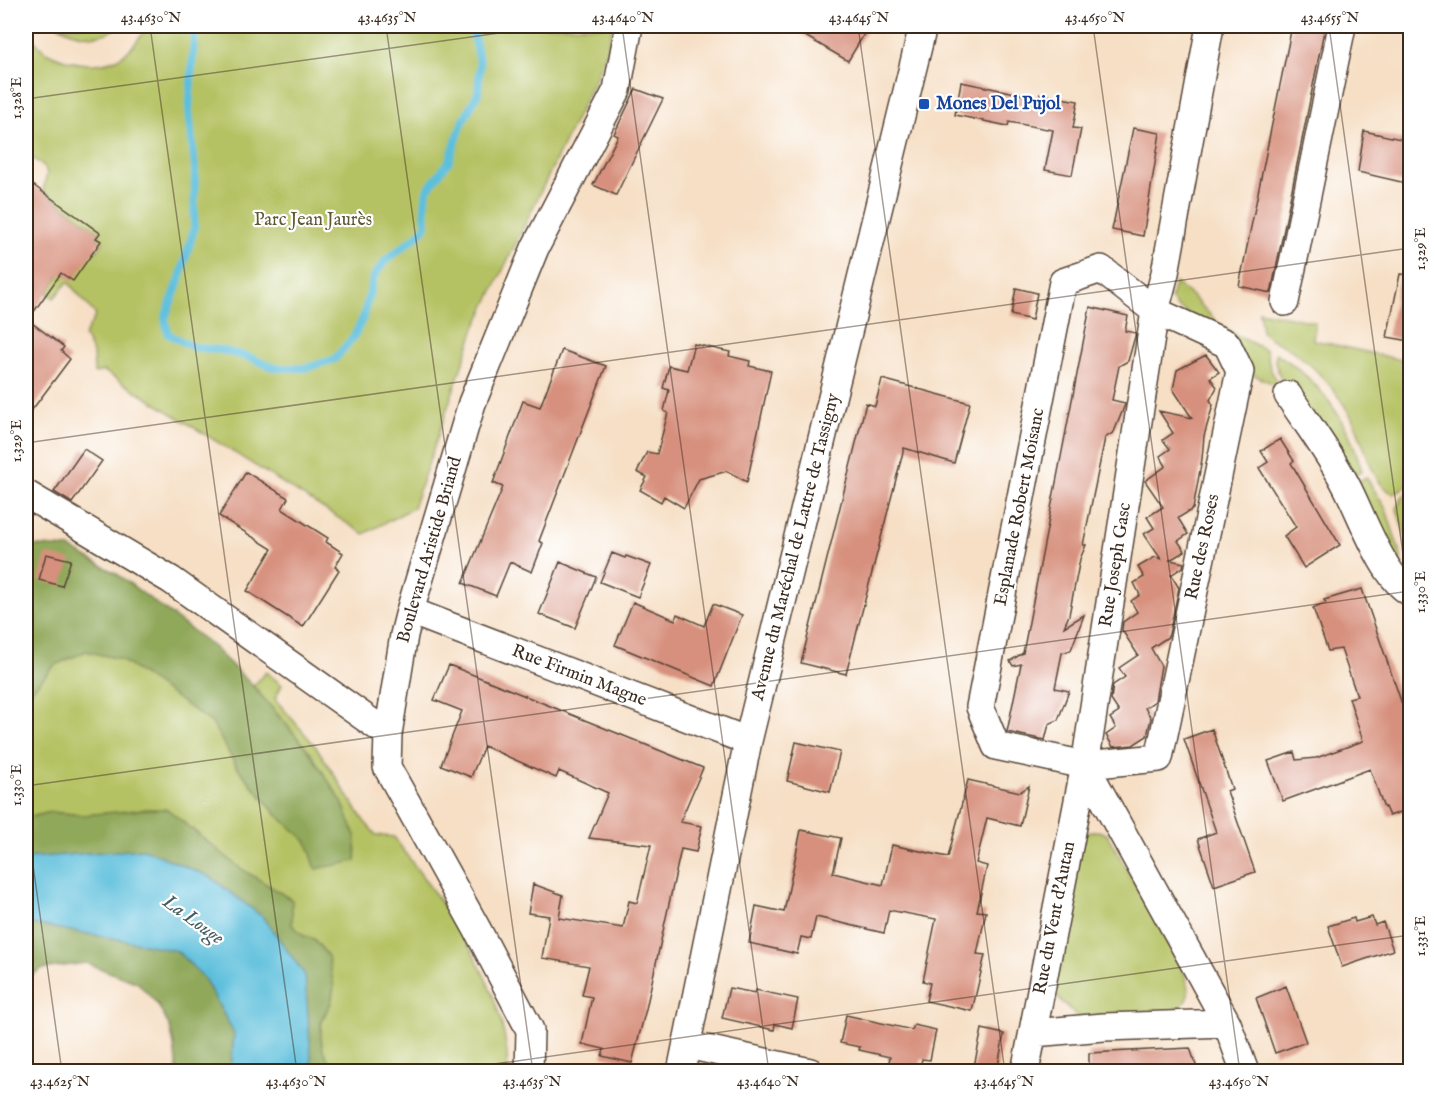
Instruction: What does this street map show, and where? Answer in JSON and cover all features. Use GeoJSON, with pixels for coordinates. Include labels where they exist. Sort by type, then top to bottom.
{"type":"FeatureCollection","features":[{"type":"Feature","properties":{"kind":"street","name":"Boulevard Aristide Briand"},"geometry":{"type":"LineString","coordinates":[[529,1071],[530,1030],[387,767],[388,734],[410,611],[472,403],[535,248],[617,90],[629,26]]}},
{"type":"Feature","properties":{"kind":"street","name":"Avenue du Maréchal de Lattre de Tassigny"},"geometry":{"type":"LineString","coordinates":[[681,1071],[748,741],[923,26]]}},
{"type":"Feature","properties":{"kind":"street","name":"Rue Joseph Gasc"},"geometry":{"type":"LineString","coordinates":[[1085,765],[1155,310],[1165,273],[1210,26]]}},
{"type":"Feature","properties":{"kind":"street"},"geometry":{"type":"LineString","coordinates":[[1285,302],[1342,26]]}},
{"type":"Feature","properties":{"kind":"street","name":"Esplanade Robert Moisanc"},"geometry":{"type":"LineString","coordinates":[[1085,765],[996,746],[980,707],[1064,282],[1101,269],[1155,310]]}},
{"type":"Feature","properties":{"kind":"street","name":"Rue des Roses"},"geometry":{"type":"LineString","coordinates":[[1085,765],[1159,758],[1240,371],[1227,344],[1155,310]]}},
{"type":"Feature","properties":{"kind":"street"},"geometry":{"type":"LineString","coordinates":[[1288,395],[1346,484],[1389,572],[1403,588],[1410,592]]}},
{"type":"Feature","properties":{"kind":"street"},"geometry":{"type":"LineString","coordinates":[[26,494],[171,580],[388,734]]}},
{"type":"Feature","properties":{"kind":"street","name":"Rue Firmin Magne"},"geometry":{"type":"LineString","coordinates":[[410,611],[748,741]]}},
{"type":"Feature","properties":{"kind":"street"},"geometry":{"type":"LineString","coordinates":[[1085,765],[1227,1023],[1245,1071]]}},
{"type":"Feature","properties":{"kind":"street","name":"Rue du Vent d'Autan"},"geometry":{"type":"LineString","coordinates":[[1025,1071],[1085,765]]}},
{"type":"Feature","properties":{"kind":"street"},"geometry":{"type":"LineString","coordinates":[[1033,1033],[1104,1027],[1227,1023]]}},
{"type":"Feature","properties":{"kind":"street"},"geometry":{"type":"LineString","coordinates":[[688,1045],[810,1071]]}},
{"type":"Feature","properties":{"kind":"green space"},"geometry":{"type":"Polygon","coordinates":[[[59,26],[120,26],[105,34],[90,36],[74,33],[59,26]]]}},
{"type":"Feature","properties":{"kind":"green space","name":"Parc Jean Jaurès"},"geometry":{"type":"Polygon","coordinates":[[[148,26],[613,26],[595,79],[475,328],[413,508],[364,534],[104,371],[94,373],[93,353],[84,336],[96,315],[68,282],[54,298],[47,293],[61,273],[95,250],[97,251],[103,243],[96,238],[100,233],[43,191],[47,173],[44,166],[26,154],[26,33],[43,50],[54,56],[73,62],[93,64],[112,61],[120,57],[136,43],[148,26]]]}},
{"type":"Feature","properties":{"kind":"green space"},"geometry":{"type":"Polygon","coordinates":[[[1175,283],[1192,296],[1221,326],[1266,350],[1270,368],[1280,387],[1247,372],[1206,325],[1176,306],[1171,298],[1175,283]]]}},
{"type":"Feature","properties":{"kind":"green space"},"geometry":{"type":"Polygon","coordinates":[[[1259,311],[1315,322],[1313,340],[1410,362],[1410,485],[1394,493],[1386,489],[1374,472],[1356,426],[1340,399],[1319,373],[1303,359],[1262,332],[1259,311]]]}},
{"type":"Feature","properties":{"kind":"green space"},"geometry":{"type":"Polygon","coordinates":[[[1276,353],[1306,376],[1331,404],[1349,435],[1362,471],[1349,479],[1281,379],[1275,363],[1276,353]]]}},
{"type":"Feature","properties":{"kind":"green space"},"geometry":{"type":"Polygon","coordinates":[[[1366,477],[1386,509],[1401,556],[1400,563],[1352,485],[1366,477]]]}},
{"type":"Feature","properties":{"kind":"green space"},"geometry":{"type":"Polygon","coordinates":[[[1410,491],[1409,547],[1397,509],[1402,497],[1410,491]]]}},
{"type":"Feature","properties":{"kind":"green space"},"geometry":{"type":"Polygon","coordinates":[[[26,545],[70,548],[117,574],[210,644],[253,686],[309,751],[342,802],[356,838],[356,861],[316,869],[307,842],[277,815],[237,767],[212,723],[120,659],[86,651],[55,665],[26,696],[26,545]]]}},
{"type":"Feature","properties":{"kind":"green space"},"geometry":{"type":"Polygon","coordinates":[[[86,651],[120,659],[212,723],[237,767],[277,815],[308,842],[316,869],[356,838],[342,802],[309,751],[253,686],[266,672],[282,685],[275,699],[317,748],[364,821],[376,835],[394,837],[433,891],[469,947],[485,976],[497,1006],[505,1038],[508,1071],[335,1071],[324,1053],[320,1037],[323,1020],[331,1003],[314,939],[304,936],[292,925],[291,900],[240,868],[167,809],[84,815],[51,812],[26,818],[26,696],[55,665],[86,651]]]}},
{"type":"Feature","properties":{"kind":"green space"},"geometry":{"type":"Polygon","coordinates":[[[167,809],[240,868],[292,900],[292,925],[304,936],[314,939],[328,956],[334,987],[331,1003],[321,1020],[321,1037],[323,1050],[335,1071],[312,1071],[305,975],[264,918],[210,877],[144,849],[26,858],[26,818],[51,812],[84,815],[167,809]]]}},
{"type":"Feature","properties":{"kind":"green space"},"geometry":{"type":"Polygon","coordinates":[[[1098,831],[1107,834],[1183,969],[1188,995],[1183,1005],[1170,1013],[1078,1017],[1058,998],[1053,980],[1080,839],[1088,832],[1098,831]]]}},
{"type":"Feature","properties":{"kind":"green space"},"geometry":{"type":"Polygon","coordinates":[[[26,923],[177,951],[204,978],[234,1033],[231,1071],[177,1071],[170,1028],[158,1005],[138,983],[86,963],[41,969],[26,979],[26,923]]]}},
{"type":"Feature","properties":{"kind":"water","name":"La Louge"},"geometry":{"type":"Polygon","coordinates":[[[144,849],[210,877],[264,918],[305,975],[312,1071],[231,1071],[234,1033],[204,978],[177,951],[26,923],[26,858],[144,849]]]}},
{"type":"Feature","properties":{"kind":"building"},"geometry":{"type":"Polygon","coordinates":[[[788,26],[869,26],[848,61],[788,26]]]}},
{"type":"Feature","properties":{"kind":"building"},"geometry":{"type":"Polygon","coordinates":[[[1292,26],[1325,26],[1271,293],[1239,286],[1292,26]]]}},
{"type":"Feature","properties":{"kind":"building"},"geometry":{"type":"Polygon","coordinates":[[[961,82],[1040,98],[1040,94],[1078,101],[1073,128],[1081,129],[1072,175],[1045,170],[1053,130],[1009,122],[1008,126],[955,115],[961,82]]]}},
{"type":"Feature","properties":{"kind":"building"},"geometry":{"type":"Polygon","coordinates":[[[636,89],[663,99],[616,195],[593,185],[618,136],[614,134],[636,89]]]}},
{"type":"Feature","properties":{"kind":"building"},"geometry":{"type":"Polygon","coordinates":[[[1133,128],[1160,133],[1143,236],[1112,230],[1133,128]]]}},
{"type":"Feature","properties":{"kind":"building"},"geometry":{"type":"Polygon","coordinates":[[[1364,131],[1410,141],[1410,184],[1358,172],[1364,131]]]}},
{"type":"Feature","properties":{"kind":"building"},"geometry":{"type":"Polygon","coordinates":[[[26,180],[100,233],[96,238],[101,241],[73,281],[61,273],[28,320],[64,347],[61,351],[70,359],[26,418],[26,180]]]}},
{"type":"Feature","properties":{"kind":"building"},"geometry":{"type":"Polygon","coordinates":[[[1400,274],[1410,275],[1410,341],[1387,337],[1400,274]]]}},
{"type":"Feature","properties":{"kind":"building"},"geometry":{"type":"Polygon","coordinates":[[[1016,288],[1037,293],[1032,320],[1011,315],[1016,288]]]}},
{"type":"Feature","properties":{"kind":"building"},"geometry":{"type":"Polygon","coordinates":[[[1090,307],[1128,316],[1125,331],[1136,333],[1128,361],[1119,366],[1112,400],[1125,403],[1114,432],[1105,438],[1083,545],[1086,545],[1080,559],[1069,615],[1064,627],[1084,615],[1071,650],[1062,653],[1055,688],[1069,691],[1058,720],[1049,724],[1045,740],[1007,732],[1021,664],[1013,666],[1010,661],[1023,653],[1090,307]]]}},
{"type":"Feature","properties":{"kind":"building"},"geometry":{"type":"Polygon","coordinates":[[[694,344],[730,352],[729,356],[750,361],[749,366],[771,371],[747,482],[727,471],[699,479],[684,508],[664,496],[661,502],[640,490],[647,477],[637,472],[647,452],[657,454],[668,413],[664,411],[669,390],[663,388],[669,366],[687,370],[694,344]]]}},
{"type":"Feature","properties":{"kind":"building"},"geometry":{"type":"Polygon","coordinates":[[[562,350],[606,366],[539,541],[543,543],[532,572],[510,562],[496,596],[463,583],[503,487],[493,483],[523,401],[540,407],[562,350]]]}},
{"type":"Feature","properties":{"kind":"building"},"geometry":{"type":"Polygon","coordinates":[[[1206,355],[1219,372],[1210,378],[1217,387],[1210,400],[1213,405],[1204,436],[1193,509],[1178,518],[1188,534],[1178,541],[1185,551],[1170,560],[1184,563],[1183,567],[1171,575],[1179,588],[1169,634],[1151,648],[1161,666],[1155,701],[1145,708],[1151,718],[1147,736],[1133,745],[1113,747],[1106,735],[1116,728],[1110,718],[1119,712],[1111,700],[1113,685],[1125,677],[1119,668],[1138,655],[1122,630],[1123,622],[1137,612],[1131,601],[1140,595],[1134,583],[1144,577],[1138,567],[1155,557],[1161,559],[1144,534],[1154,528],[1147,517],[1163,507],[1145,481],[1166,466],[1160,456],[1170,449],[1163,440],[1173,433],[1159,411],[1192,418],[1173,389],[1177,370],[1206,355]]]}},
{"type":"Feature","properties":{"kind":"building"},"geometry":{"type":"Polygon","coordinates":[[[882,379],[970,403],[954,463],[904,448],[846,674],[801,663],[866,403],[875,406],[882,379]]]}},
{"type":"Feature","properties":{"kind":"building"},"geometry":{"type":"Polygon","coordinates":[[[1280,439],[1294,461],[1291,463],[1340,545],[1304,568],[1284,536],[1296,527],[1259,468],[1268,462],[1261,451],[1280,439]]]}},
{"type":"Feature","properties":{"kind":"building"},"geometry":{"type":"Polygon","coordinates":[[[84,449],[102,461],[72,503],[54,492],[84,449]]]}},
{"type":"Feature","properties":{"kind":"building"},"geometry":{"type":"Polygon","coordinates":[[[246,472],[288,498],[282,509],[328,538],[326,542],[343,553],[335,567],[339,570],[303,627],[247,591],[272,549],[219,516],[246,472]]]}},
{"type":"Feature","properties":{"kind":"building"},"geometry":{"type":"Polygon","coordinates":[[[612,553],[651,565],[638,597],[600,582],[612,553]]]}},
{"type":"Feature","properties":{"kind":"building"},"geometry":{"type":"Polygon","coordinates":[[[46,554],[71,560],[62,586],[39,580],[46,554]]]}},
{"type":"Feature","properties":{"kind":"building"},"geometry":{"type":"Polygon","coordinates":[[[560,562],[596,577],[575,628],[539,614],[560,562]]]}},
{"type":"Feature","properties":{"kind":"building"},"geometry":{"type":"Polygon","coordinates":[[[1362,589],[1410,727],[1410,809],[1389,816],[1370,769],[1283,801],[1268,761],[1294,752],[1296,760],[1316,758],[1363,741],[1349,698],[1357,696],[1341,649],[1328,651],[1313,608],[1326,603],[1324,600],[1362,589]]]}},
{"type":"Feature","properties":{"kind":"building"},"geometry":{"type":"Polygon","coordinates":[[[633,602],[675,620],[677,614],[704,626],[713,604],[742,615],[714,686],[615,645],[633,602]]]}},
{"type":"Feature","properties":{"kind":"building"},"geometry":{"type":"Polygon","coordinates":[[[449,665],[703,768],[680,822],[702,826],[696,852],[681,849],[632,1063],[602,1056],[604,1049],[582,1044],[592,997],[582,995],[589,966],[542,958],[549,916],[528,913],[533,884],[563,895],[559,918],[623,928],[629,901],[637,903],[651,845],[589,838],[608,793],[559,771],[556,778],[484,746],[471,777],[441,765],[462,711],[434,700],[449,665]]]}},
{"type":"Feature","properties":{"kind":"building"},"geometry":{"type":"Polygon","coordinates":[[[1212,729],[1232,789],[1227,791],[1255,872],[1214,886],[1198,839],[1216,832],[1184,739],[1212,729]]]}},
{"type":"Feature","properties":{"kind":"building"},"geometry":{"type":"Polygon","coordinates":[[[796,742],[840,752],[830,792],[787,781],[796,742]]]}},
{"type":"Feature","properties":{"kind":"building"},"geometry":{"type":"Polygon","coordinates":[[[968,780],[1020,792],[1029,786],[1020,826],[987,818],[976,863],[987,866],[977,911],[986,912],[977,954],[985,955],[972,1011],[926,1001],[930,983],[923,981],[936,919],[889,910],[884,933],[816,917],[811,939],[801,937],[797,954],[749,943],[756,906],[784,912],[801,830],[841,838],[833,873],[883,885],[892,845],[948,857],[968,780]]]}},
{"type":"Feature","properties":{"kind":"building"},"geometry":{"type":"Polygon","coordinates":[[[1372,917],[1375,925],[1383,922],[1393,950],[1342,967],[1328,926],[1354,918],[1355,922],[1372,917]]]}},
{"type":"Feature","properties":{"kind":"building"},"geometry":{"type":"Polygon","coordinates":[[[1286,986],[1306,1042],[1275,1053],[1256,998],[1286,986]]]}},
{"type":"Feature","properties":{"kind":"building"},"geometry":{"type":"Polygon","coordinates":[[[729,988],[755,993],[756,990],[798,999],[792,1028],[775,1024],[774,1030],[722,1018],[729,988]]]}},
{"type":"Feature","properties":{"kind":"building"},"geometry":{"type":"Polygon","coordinates":[[[846,1015],[912,1030],[914,1025],[936,1030],[930,1060],[922,1059],[919,1071],[888,1067],[890,1057],[840,1043],[846,1015]]]}},
{"type":"Feature","properties":{"kind":"building"},"geometry":{"type":"Polygon","coordinates":[[[982,1029],[1004,1034],[997,1071],[973,1071],[982,1029]]]}},
{"type":"Feature","properties":{"kind":"building"},"geometry":{"type":"Polygon","coordinates":[[[1190,1048],[1198,1071],[1089,1071],[1089,1053],[1190,1048]]]}},
{"type":"Feature","properties":{"kind":"waterway"},"geometry":{"type":"LineString","coordinates":[[195,26],[189,110],[195,169],[194,229],[179,281],[165,318],[168,334],[193,347],[220,350],[248,357],[275,368],[306,368],[335,359],[354,336],[363,318],[374,276],[385,261],[422,232],[426,225],[427,190],[449,161],[463,121],[478,93],[480,64],[472,26]]}},
{"type":"Feature","properties":{"kind":"place","name":"Mones Del Pujol"},"geometry":{"type":"Point","coordinates":[924,104]}}]}
